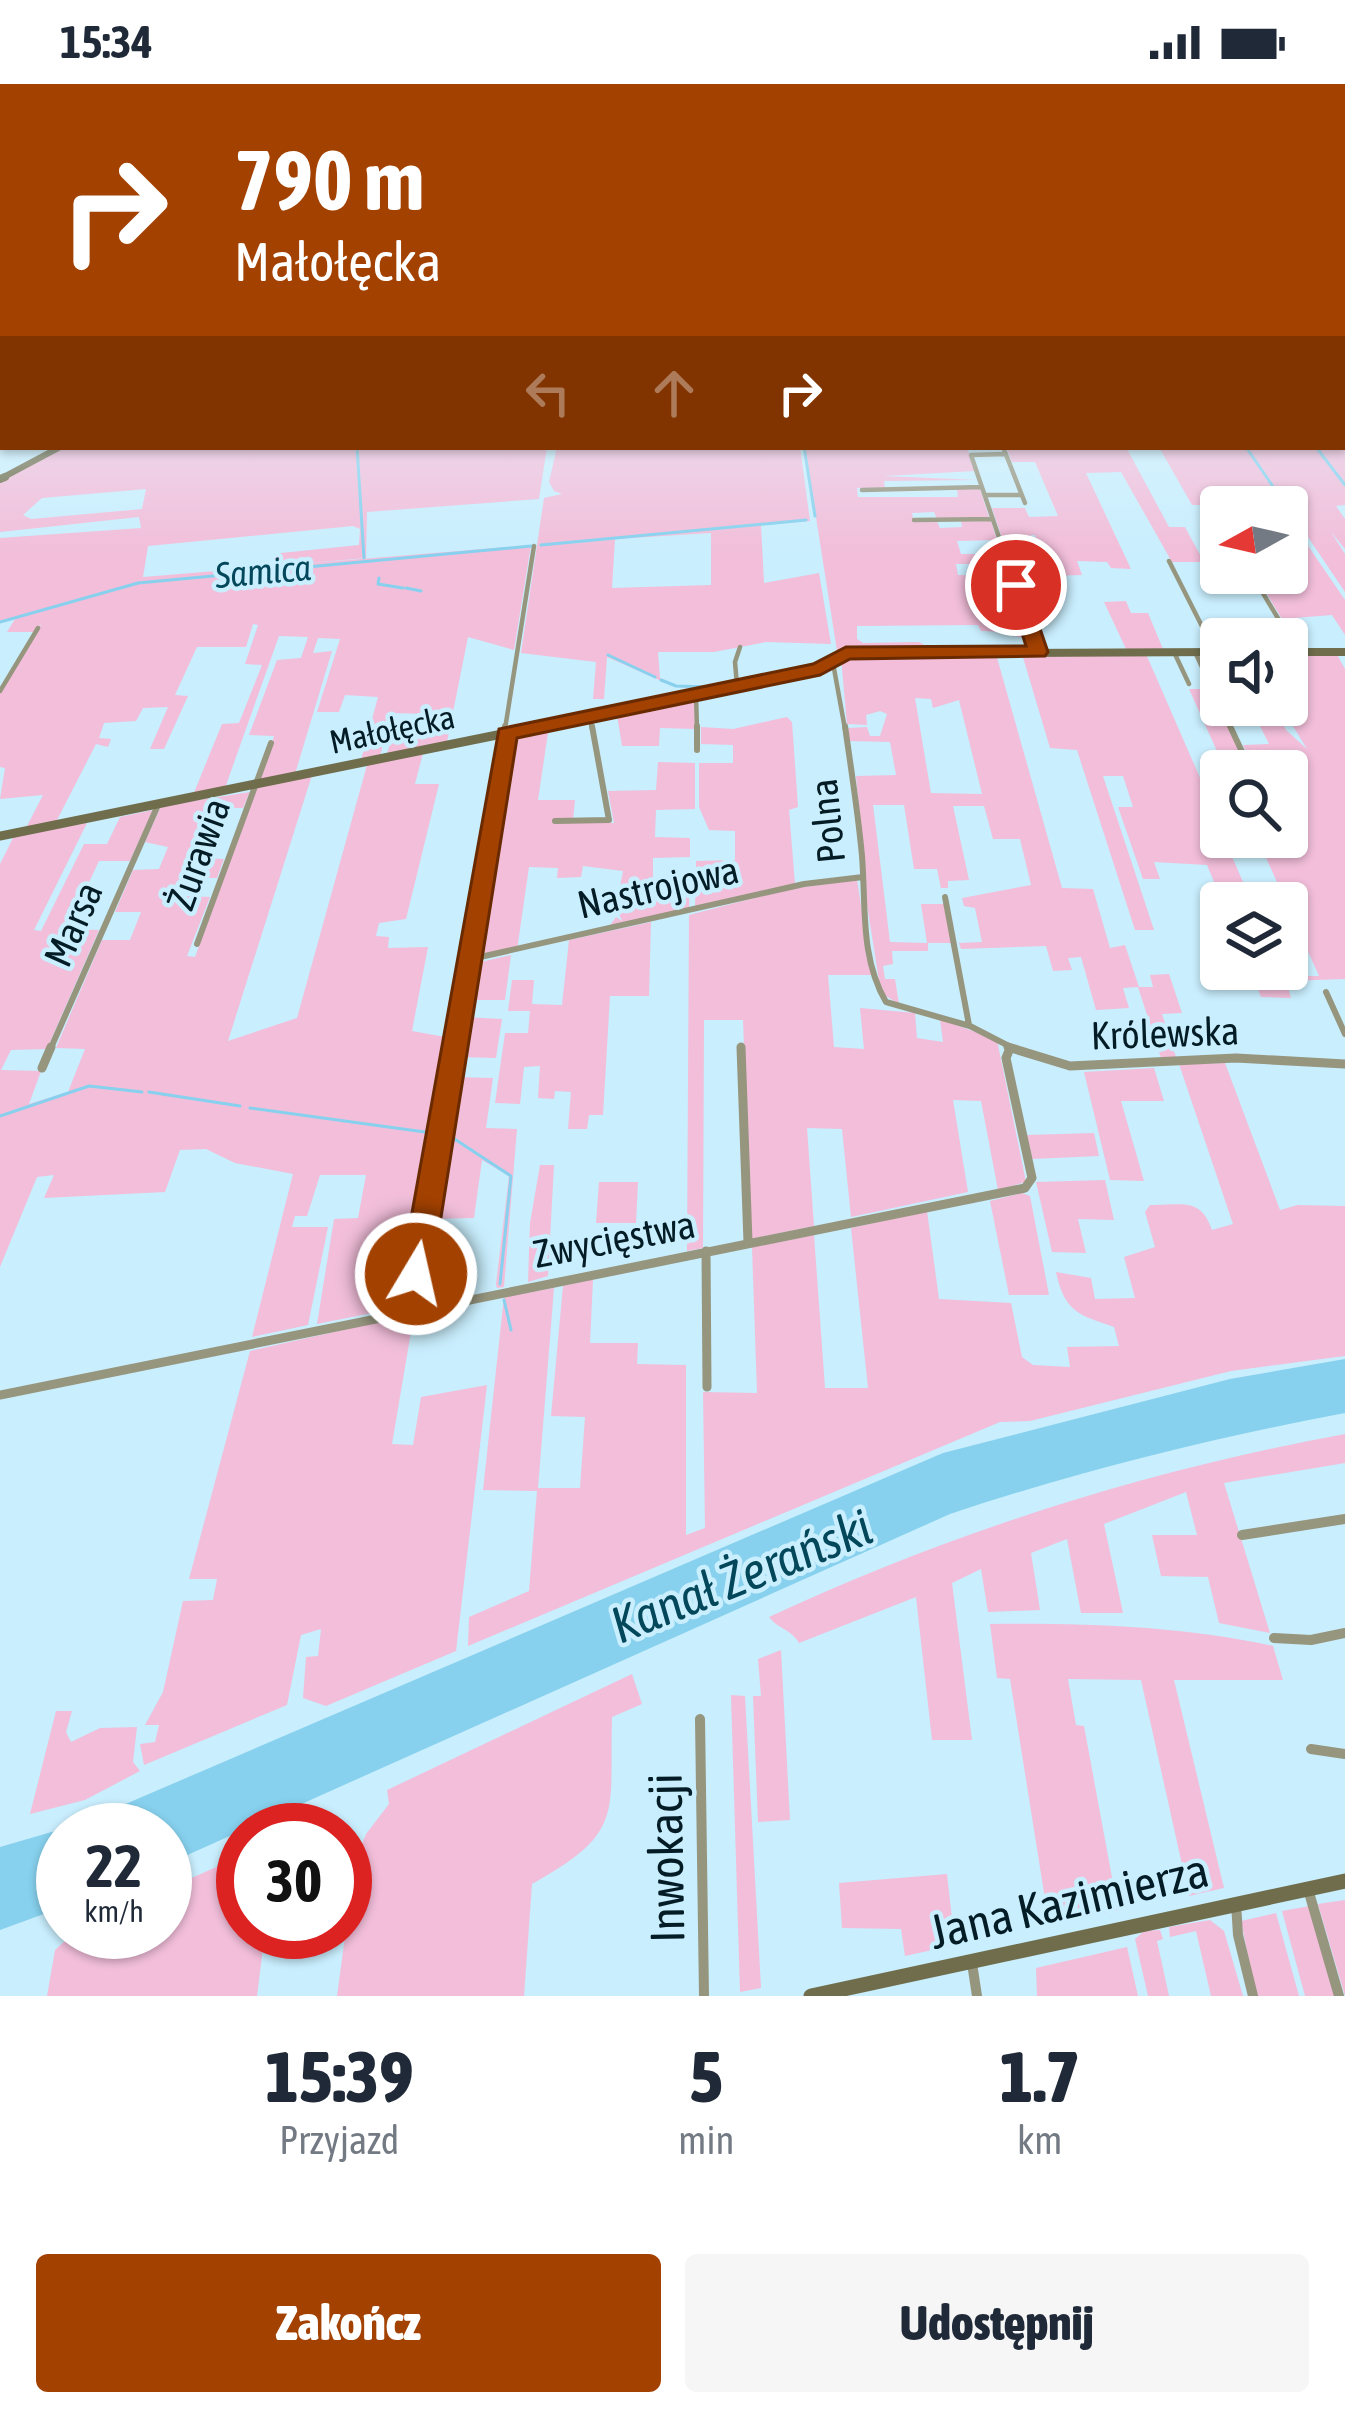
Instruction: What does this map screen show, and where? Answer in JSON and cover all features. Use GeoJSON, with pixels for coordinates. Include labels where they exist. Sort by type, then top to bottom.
{"type":"FeatureCollection","features":[{"type":"Feature","properties":{"kind":"street"},"geometry":{"type":"LineString","coordinates":[[0,478],[54,450]]}},
{"type":"Feature","properties":{"kind":"street"},"geometry":{"type":"LineString","coordinates":[[862,490],[984,491],[1024,499],[1005,450],[971,455],[984,491],[1038,652]]}},
{"type":"Feature","properties":{"kind":"street"},"geometry":{"type":"LineString","coordinates":[[914,520],[993,519]]}},
{"type":"Feature","properties":{"kind":"street"},"geometry":{"type":"LineString","coordinates":[[411,1310],[534,546]]}},
{"type":"Feature","properties":{"kind":"street"},"geometry":{"type":"LineString","coordinates":[[1169,561],[1200,619]]}},
{"type":"Feature","properties":{"kind":"street"},"geometry":{"type":"LineString","coordinates":[[0,691],[38,628]]}},
{"type":"Feature","properties":{"kind":"street"},"geometry":{"type":"LineString","coordinates":[[737,686],[735,662],[740,647]]}},
{"type":"Feature","properties":{"kind":"street","name":"Małołęcka"},"geometry":{"type":"LineString","coordinates":[[0,836],[696,695],[833,663],[840,655],[854,652],[1200,652]]}},
{"type":"Feature","properties":{"kind":"street"},"geometry":{"type":"LineString","coordinates":[[1174,652],[1189,684]]}},
{"type":"Feature","properties":{"kind":"street"},"geometry":{"type":"LineString","coordinates":[[1195,652],[1241,750]]}},
{"type":"Feature","properties":{"kind":"street"},"geometry":{"type":"LineString","coordinates":[[1308,652],[1345,652]]}},
{"type":"Feature","properties":{"kind":"street","name":"Polna"},"geometry":{"type":"LineString","coordinates":[[833,663],[847,734],[874,975]]}},
{"type":"Feature","properties":{"kind":"street"},"geometry":{"type":"LineString","coordinates":[[696,695],[697,750]]}},
{"type":"Feature","properties":{"kind":"street"},"geometry":{"type":"LineString","coordinates":[[555,821],[609,820],[590,717]]}},
{"type":"Feature","properties":{"kind":"street","name":"Żurawia"},"geometry":{"type":"LineString","coordinates":[[196,944],[271,742]]}},
{"type":"Feature","properties":{"kind":"street","name":"Marsa"},"geometry":{"type":"LineString","coordinates":[[43,1068],[158,805]]}},
{"type":"Feature","properties":{"kind":"street","name":"Nastrojowa"},"geometry":{"type":"LineString","coordinates":[[467,960],[797,886],[863,877]]}},
{"type":"Feature","properties":{"kind":"street"},"geometry":{"type":"LineString","coordinates":[[945,897],[970,1026]]}},
{"type":"Feature","properties":{"kind":"street","name":"Królewska"},"geometry":{"type":"LineString","coordinates":[[874,975],[886,1002],[970,1026],[1010,1048],[1086,1067],[1236,1058],[1345,1064]]}},
{"type":"Feature","properties":{"kind":"street"},"geometry":{"type":"LineString","coordinates":[[1326,992],[1345,1034]]}},
{"type":"Feature","properties":{"kind":"street"},"geometry":{"type":"LineString","coordinates":[[741,1046],[748,1243]]}},
{"type":"Feature","properties":{"kind":"street","name":"Zwycięstwa"},"geometry":{"type":"LineString","coordinates":[[0,1395],[1025,1188],[1032,1178],[1006,1058],[1010,1048]]}},
{"type":"Feature","properties":{"kind":"street"},"geometry":{"type":"LineString","coordinates":[[706,1252],[707,1387]]}},
{"type":"Feature","properties":{"kind":"street"},"geometry":{"type":"LineString","coordinates":[[1242,1535],[1345,1520]]}},
{"type":"Feature","properties":{"kind":"street"},"geometry":{"type":"LineString","coordinates":[[1274,1638],[1311,1640],[1345,1633]]}},
{"type":"Feature","properties":{"kind":"street","name":"Inwokacji"},"geometry":{"type":"LineString","coordinates":[[700,1719],[704,1996]]}},
{"type":"Feature","properties":{"kind":"street"},"geometry":{"type":"LineString","coordinates":[[1311,1749],[1345,1754]]}},
{"type":"Feature","properties":{"kind":"street","name":"Jana Kazimierza"},"geometry":{"type":"LineString","coordinates":[[811,1996],[1345,1882]]}},
{"type":"Feature","properties":{"kind":"street"},"geometry":{"type":"LineString","coordinates":[[1308,1887],[1339,1996]]}},
{"type":"Feature","properties":{"kind":"street"},"geometry":{"type":"LineString","coordinates":[[1236,1903],[1252,1996]]}},
{"type":"Feature","properties":{"kind":"street"},"geometry":{"type":"LineString","coordinates":[[972,1961],[977,1996]]}},
{"type":"Feature","properties":{"kind":"shaded area"},"geometry":{"type":"Polygon","coordinates":[[[59,450],[547,450],[539,499],[367,512],[366,558],[285,565],[531,545],[514,650],[468,637],[447,742],[387,754],[392,736],[423,736],[427,714],[391,713],[380,756],[361,760],[378,697],[345,695],[339,712],[317,712],[340,639],[318,638],[313,653],[332,651],[295,774],[260,781],[274,736],[249,735],[277,660],[301,658],[308,637],[279,636],[225,788],[193,795],[222,724],[239,723],[262,665],[245,664],[258,625],[253,624],[246,647],[197,647],[175,695],[188,696],[164,749],[150,749],[168,707],[143,708],[136,721],[104,723],[99,738],[111,739],[108,747],[96,744],[56,822],[26,828],[43,795],[0,799],[5,768],[0,767],[0,693],[42,623],[34,632],[7,632],[15,619],[0,622],[0,538],[141,528],[139,517],[0,532],[0,481],[59,450]],[[146,489],[42,498],[23,515],[31,519],[142,509],[146,489]],[[353,526],[148,546],[143,577],[266,567],[281,553],[359,545],[360,529],[353,526]]]}},
{"type":"Feature","properties":{"kind":"shaded area"},"geometry":{"type":"Polygon","coordinates":[[[556,450],[800,450],[810,521],[761,525],[764,583],[819,573],[831,644],[766,642],[714,652],[658,652],[660,678],[677,685],[715,686],[710,689],[675,687],[607,657],[604,699],[593,699],[596,662],[521,653],[544,498],[562,494],[549,482],[556,450]],[[711,533],[615,539],[612,588],[711,585],[711,533]]]}},
{"type":"Feature","properties":{"kind":"shaded area"},"geometry":{"type":"Polygon","coordinates":[[[805,450],[968,450],[975,471],[884,476],[977,480],[884,481],[885,488],[857,488],[858,497],[958,497],[957,489],[980,489],[989,517],[937,519],[934,512],[912,513],[914,521],[937,521],[940,528],[962,527],[961,521],[991,521],[997,540],[957,541],[961,554],[977,554],[980,564],[956,564],[958,575],[1011,576],[1032,638],[981,631],[978,625],[857,626],[857,639],[863,643],[919,642],[933,650],[837,651],[805,450]]]}},
{"type":"Feature","properties":{"kind":"shaded area"},"geometry":{"type":"Polygon","coordinates":[[[1007,450],[1128,450],[1169,527],[1185,527],[1200,562],[1172,562],[1121,472],[1086,473],[1131,569],[1077,561],[1082,575],[1050,576],[1035,535],[1031,535],[1033,547],[1006,550],[992,508],[1025,508],[1029,517],[1058,516],[1035,462],[1012,462],[1007,450]]]}},
{"type":"Feature","properties":{"kind":"shaded area"},"geometry":{"type":"Polygon","coordinates":[[[1161,450],[1345,450],[1345,505],[1336,506],[1345,519],[1345,549],[1331,532],[1345,554],[1345,592],[1308,537],[1308,486],[1200,486],[1200,505],[1192,505],[1161,450]]]}},
{"type":"Feature","properties":{"kind":"shaded area"},"geometry":{"type":"Polygon","coordinates":[[[1308,546],[1345,600],[1345,635],[1332,615],[1281,618],[1267,594],[1308,594],[1308,546]]]}},
{"type":"Feature","properties":{"kind":"shaded area"},"geometry":{"type":"Polygon","coordinates":[[[1126,601],[1131,613],[1148,613],[1163,649],[1126,649],[1104,602],[1126,601]]]}},
{"type":"Feature","properties":{"kind":"shaded area"},"geometry":{"type":"Polygon","coordinates":[[[1336,653],[1345,669],[1345,979],[1308,980],[1308,976],[1319,976],[1308,951],[1308,882],[1277,882],[1266,858],[1308,858],[1308,750],[1245,750],[1243,745],[1269,744],[1260,726],[1284,726],[1307,749],[1293,726],[1308,726],[1308,654],[1336,653]]]}},
{"type":"Feature","properties":{"kind":"shaded area"},"geometry":{"type":"Polygon","coordinates":[[[996,654],[1062,888],[1093,889],[1110,948],[1125,945],[1139,987],[1153,987],[1150,975],[1169,974],[1182,1013],[1162,1014],[1176,1057],[1161,1058],[1138,987],[1123,988],[1129,1008],[1096,1010],[1081,957],[1068,958],[1072,970],[1053,971],[1046,946],[961,949],[959,943],[982,942],[975,908],[964,906],[962,898],[1031,885],[1020,839],[993,839],[984,806],[953,806],[969,880],[948,881],[948,888],[941,888],[937,869],[914,869],[904,805],[873,805],[890,942],[927,943],[921,904],[944,904],[952,943],[928,943],[928,951],[892,951],[893,964],[883,966],[885,979],[895,979],[899,1004],[881,993],[867,905],[856,776],[896,775],[890,742],[849,741],[848,728],[867,727],[870,736],[880,736],[887,714],[866,715],[867,725],[847,724],[841,657],[996,654]],[[915,698],[931,793],[982,794],[959,700],[933,708],[931,699],[915,698]]]}},
{"type":"Feature","properties":{"kind":"shaded area"},"geometry":{"type":"Polygon","coordinates":[[[1022,654],[1146,654],[1200,778],[1200,858],[1233,858],[1243,882],[1214,882],[1207,865],[1154,862],[1160,879],[1143,879],[1118,807],[1133,807],[1123,776],[1103,776],[1154,930],[1135,930],[1077,750],[1050,748],[1022,654]]]}},
{"type":"Feature","properties":{"kind":"shaded area"},"geometry":{"type":"Polygon","coordinates":[[[1189,689],[1200,689],[1200,713],[1189,689]]]}},
{"type":"Feature","properties":{"kind":"shaded area"},"geometry":{"type":"Polygon","coordinates":[[[695,700],[695,729],[660,728],[659,746],[622,746],[617,715],[695,700]]]}},
{"type":"Feature","properties":{"kind":"shaded area"},"geometry":{"type":"Polygon","coordinates":[[[787,717],[792,722],[798,807],[789,810],[795,884],[695,908],[696,861],[735,860],[735,831],[709,830],[699,807],[699,763],[733,763],[733,745],[701,744],[701,727],[733,729],[787,717]]]}},
{"type":"Feature","properties":{"kind":"shaded area"},"geometry":{"type":"Polygon","coordinates":[[[549,726],[538,800],[575,800],[573,820],[553,822],[614,823],[608,791],[656,790],[658,762],[695,763],[695,809],[656,810],[655,837],[690,838],[690,857],[653,858],[653,878],[690,878],[689,909],[608,928],[616,917],[622,921],[616,907],[623,871],[583,866],[581,877],[557,878],[558,868],[529,867],[517,950],[472,956],[510,734],[549,726]]]}},
{"type":"Feature","properties":{"kind":"shaded area"},"geometry":{"type":"Polygon","coordinates":[[[1206,726],[1228,726],[1239,750],[1217,750],[1206,726]]]}},
{"type":"Feature","properties":{"kind":"shaded area"},"geometry":{"type":"Polygon","coordinates":[[[423,753],[415,784],[439,784],[406,919],[379,923],[376,936],[389,937],[388,948],[428,947],[412,1031],[451,1038],[407,1306],[317,1324],[334,1219],[358,1218],[366,1175],[320,1175],[307,1216],[295,1216],[292,1227],[328,1227],[308,1325],[252,1337],[293,1174],[235,1163],[206,1149],[180,1150],[165,1192],[44,1198],[54,1175],[37,1177],[0,1267],[0,864],[14,836],[87,823],[34,930],[41,931],[84,844],[107,844],[120,817],[153,810],[130,861],[99,861],[67,929],[99,930],[47,1049],[11,1050],[1,1070],[41,1071],[29,1104],[68,1092],[85,1049],[56,1048],[102,940],[130,940],[141,912],[115,912],[133,870],[159,869],[168,847],[145,842],[161,806],[250,792],[243,808],[218,808],[198,858],[224,859],[217,878],[191,878],[184,896],[210,897],[187,956],[195,957],[257,787],[312,775],[228,1041],[297,1018],[367,765],[423,753]]]}},
{"type":"Feature","properties":{"kind":"shaded area"},"geometry":{"type":"Polygon","coordinates":[[[857,880],[872,975],[828,975],[834,1047],[864,1049],[860,1008],[915,1013],[917,1038],[943,1042],[940,1019],[997,1040],[1026,1182],[998,1190],[981,1101],[953,1100],[968,1192],[851,1217],[842,1129],[807,1128],[814,1226],[751,1239],[743,1020],[704,1020],[703,1248],[687,1251],[689,915],[789,889],[857,880]]]}},
{"type":"Feature","properties":{"kind":"shaded area"},"geometry":{"type":"Polygon","coordinates":[[[651,922],[649,996],[610,996],[603,1115],[589,1115],[587,1129],[568,1129],[571,1092],[555,1091],[554,1099],[538,1098],[540,1066],[524,1067],[520,1104],[495,1103],[505,1033],[528,1033],[530,1011],[508,1011],[512,980],[534,980],[532,1004],[562,1005],[569,940],[651,922]]]}},
{"type":"Feature","properties":{"kind":"shaded area"},"geometry":{"type":"Polygon","coordinates":[[[511,955],[505,1000],[466,1000],[472,964],[511,955]]]}},
{"type":"Feature","properties":{"kind":"shaded area"},"geometry":{"type":"Polygon","coordinates":[[[1258,990],[1289,990],[1291,998],[1261,997],[1258,990]]]}},
{"type":"Feature","properties":{"kind":"shaded area"},"geometry":{"type":"Polygon","coordinates":[[[463,1017],[502,1019],[496,1058],[458,1057],[463,1017]]]}},
{"type":"Feature","properties":{"kind":"shaded area"},"geometry":{"type":"Polygon","coordinates":[[[1225,1063],[1280,1210],[1298,1205],[1345,1206],[1345,1356],[1231,1371],[1030,1421],[1000,1422],[468,1646],[469,1617],[529,1591],[537,1491],[483,1490],[504,1297],[554,1288],[538,1488],[580,1488],[585,1417],[551,1416],[563,1286],[593,1279],[590,1343],[638,1343],[637,1364],[686,1365],[686,1535],[705,1528],[703,1392],[757,1393],[752,1247],[814,1235],[825,1388],[868,1388],[851,1228],[927,1211],[939,1299],[1011,1303],[1022,1357],[1033,1365],[1070,1367],[1067,1347],[1119,1346],[1114,1327],[1070,1305],[1056,1272],[1091,1278],[1095,1299],[1135,1298],[1124,1257],[1155,1247],[1145,1212],[1150,1205],[1195,1207],[1212,1230],[1233,1224],[1179,1064],[1225,1063]]]}},
{"type":"Feature","properties":{"kind":"shaded area"},"geometry":{"type":"Polygon","coordinates":[[[1154,1068],[1164,1101],[1121,1101],[1144,1181],[1110,1180],[1084,1072],[1154,1068]]]}},
{"type":"Feature","properties":{"kind":"shaded area"},"geometry":{"type":"Polygon","coordinates":[[[454,1077],[493,1078],[486,1128],[517,1129],[504,1287],[496,1284],[509,1176],[482,1160],[474,1218],[429,1219],[454,1077]]]}},
{"type":"Feature","properties":{"kind":"shaded area"},"geometry":{"type":"Polygon","coordinates":[[[1094,1133],[1099,1156],[1032,1159],[1027,1135],[1094,1133]]]}},
{"type":"Feature","properties":{"kind":"shaded area"},"geometry":{"type":"Polygon","coordinates":[[[540,1165],[554,1165],[548,1276],[528,1282],[530,1223],[540,1165]]]}},
{"type":"Feature","properties":{"kind":"shaded area"},"geometry":{"type":"Polygon","coordinates":[[[1105,1180],[1114,1220],[1078,1219],[1086,1253],[1052,1252],[1036,1182],[1105,1180]]]}},
{"type":"Feature","properties":{"kind":"shaded area"},"geometry":{"type":"Polygon","coordinates":[[[599,1182],[638,1182],[636,1223],[596,1223],[599,1182]]]}},
{"type":"Feature","properties":{"kind":"shaded area"},"geometry":{"type":"Polygon","coordinates":[[[1022,1193],[1030,1196],[1049,1295],[1009,1295],[990,1201],[1022,1193]]]}},
{"type":"Feature","properties":{"kind":"shaded area"},"geometry":{"type":"Polygon","coordinates":[[[414,1314],[392,1444],[413,1445],[421,1397],[487,1385],[456,1651],[326,1706],[303,1698],[306,1657],[318,1656],[321,1629],[301,1635],[287,1705],[144,1765],[140,1744],[155,1742],[159,1725],[145,1725],[163,1692],[183,1601],[213,1600],[217,1579],[189,1579],[250,1351],[414,1314]]]}},
{"type":"Feature","properties":{"kind":"shaded area"},"geometry":{"type":"Polygon","coordinates":[[[1345,1434],[1345,1463],[1224,1483],[1270,1633],[1219,1623],[1208,1577],[1161,1576],[1152,1535],[1197,1535],[1186,1492],[1104,1524],[1123,1613],[1081,1613],[1067,1539],[1031,1553],[1040,1610],[988,1612],[981,1569],[952,1583],[972,1740],[932,1740],[916,1597],[799,1643],[769,1617],[909,1557],[1051,1507],[1196,1466],[1345,1434]]]}},
{"type":"Feature","properties":{"kind":"shaded area"},"geometry":{"type":"Polygon","coordinates":[[[990,1624],[1132,1627],[1273,1646],[1283,1680],[1174,1680],[1224,1888],[1189,1896],[1141,1680],[1068,1679],[1076,1725],[1084,1726],[1118,1910],[1049,1924],[1010,1679],[997,1678],[990,1624]]]}},
{"type":"Feature","properties":{"kind":"shaded area"},"geometry":{"type":"Polygon","coordinates":[[[781,1650],[790,1820],[758,1822],[753,1696],[761,1696],[758,1659],[781,1650]]]}},
{"type":"Feature","properties":{"kind":"shaded area"},"geometry":{"type":"Polygon","coordinates":[[[632,1674],[642,1704],[612,1717],[610,1799],[598,1834],[584,1850],[532,1884],[524,1996],[337,1996],[342,1959],[372,1959],[372,1826],[389,1804],[387,1790],[632,1674]]]}},
{"type":"Feature","properties":{"kind":"shaded area"},"geometry":{"type":"Polygon","coordinates":[[[731,1695],[745,1696],[761,1988],[740,1992],[731,1695]]]}},
{"type":"Feature","properties":{"kind":"shaded area"},"geometry":{"type":"Polygon","coordinates":[[[56,1711],[72,1711],[66,1732],[71,1742],[100,1728],[137,1727],[133,1762],[140,1771],[85,1800],[36,1803],[36,1812],[30,1814],[56,1711]]]}},
{"type":"Feature","properties":{"kind":"shaded area"},"geometry":{"type":"Polygon","coordinates":[[[216,1867],[216,1959],[262,1959],[257,1996],[47,1996],[53,1959],[192,1959],[192,1878],[216,1867]]]}},
{"type":"Feature","properties":{"kind":"shaded area"},"geometry":{"type":"Polygon","coordinates":[[[947,1874],[955,1945],[905,1956],[901,1929],[842,1928],[839,1883],[947,1874]]]}},
{"type":"Feature","properties":{"kind":"shaded area"},"geometry":{"type":"Polygon","coordinates":[[[1345,1900],[1345,1996],[1318,1904],[1345,1900]]]}},
{"type":"Feature","properties":{"kind":"shaded area"},"geometry":{"type":"Polygon","coordinates":[[[1310,1906],[1336,1996],[1305,1996],[1282,1911],[1310,1906]]]}},
{"type":"Feature","properties":{"kind":"shaded area"},"geometry":{"type":"Polygon","coordinates":[[[1276,1913],[1299,1996],[1256,1996],[1241,1921],[1276,1913]]]}},
{"type":"Feature","properties":{"kind":"shaded area"},"geometry":{"type":"Polygon","coordinates":[[[1210,1920],[1224,1931],[1243,1996],[1211,1996],[1196,1931],[1170,1937],[1169,1927],[1210,1920]]]}},
{"type":"Feature","properties":{"kind":"shaded area"},"geometry":{"type":"Polygon","coordinates":[[[1160,1930],[1163,1939],[1157,1941],[1169,1996],[1148,1996],[1135,1939],[1144,1931],[1160,1930]]]}},
{"type":"Feature","properties":{"kind":"shaded area"},"geometry":{"type":"Polygon","coordinates":[[[1127,1947],[1138,1996],[1037,1996],[1036,1968],[1127,1947]]]}},
{"type":"Feature","properties":{"kind":"water","name":"Kanał Żerański"},"geometry":{"type":"Polygon","coordinates":[[[1345,1359],[1345,1413],[1146,1457],[950,1514],[304,1803],[216,1803],[216,1842],[192,1853],[192,1803],[128,1803],[943,1453],[1230,1379],[1345,1359]]]}},
{"type":"Feature","properties":{"kind":"water"},"geometry":{"type":"Polygon","coordinates":[[[36,1837],[36,1917],[0,1930],[0,1847],[36,1837]]]}},
{"type":"Feature","properties":{"kind":"waterway"},"geometry":{"type":"LineString","coordinates":[[357,450],[364,558]]}},
{"type":"Feature","properties":{"kind":"waterway","name":"Samica"},"geometry":{"type":"LineString","coordinates":[[804,450],[815,516]]}},
{"type":"Feature","properties":{"kind":"waterway"},"geometry":{"type":"LineString","coordinates":[[1248,450],[1273,486]]}},
{"type":"Feature","properties":{"kind":"waterway"},"geometry":{"type":"LineString","coordinates":[[1318,450],[1345,485]]}},
{"type":"Feature","properties":{"kind":"waterway","name":"Samica"},"geometry":{"type":"LineString","coordinates":[[541,545],[806,520]]}},
{"type":"Feature","properties":{"kind":"waterway","name":"Samica"},"geometry":{"type":"LineString","coordinates":[[0,622],[138,583],[531,546]]}},
{"type":"Feature","properties":{"kind":"waterway"},"geometry":{"type":"LineString","coordinates":[[379,578],[378,584],[403,588]]}},
{"type":"Feature","properties":{"kind":"waterway"},"geometry":{"type":"LineString","coordinates":[[406,588],[421,591]]}},
{"type":"Feature","properties":{"kind":"waterway"},"geometry":{"type":"LineString","coordinates":[[608,655],[655,677]]}},
{"type":"Feature","properties":{"kind":"waterway"},"geometry":{"type":"LineString","coordinates":[[661,680],[676,686],[710,687]]}},
{"type":"Feature","properties":{"kind":"waterway"},"geometry":{"type":"LineString","coordinates":[[0,1116],[89,1086],[142,1092]]}},
{"type":"Feature","properties":{"kind":"waterway"},"geometry":{"type":"LineString","coordinates":[[149,1092],[240,1106]]}},
{"type":"Feature","properties":{"kind":"waterway"},"geometry":{"type":"LineString","coordinates":[[250,1108],[432,1133]]}},
{"type":"Feature","properties":{"kind":"waterway"},"geometry":{"type":"LineString","coordinates":[[450,1136],[511,1176],[500,1284]]}},
{"type":"Feature","properties":{"kind":"waterway"},"geometry":{"type":"LineString","coordinates":[[504,1300],[511,1330]]}},
{"type":"Feature","properties":{"kind":"route"},"geometry":{"type":"LineString","coordinates":[[416,1274],[507,733],[820,669],[846,653],[1038,652],[1016,585]]}}]}
